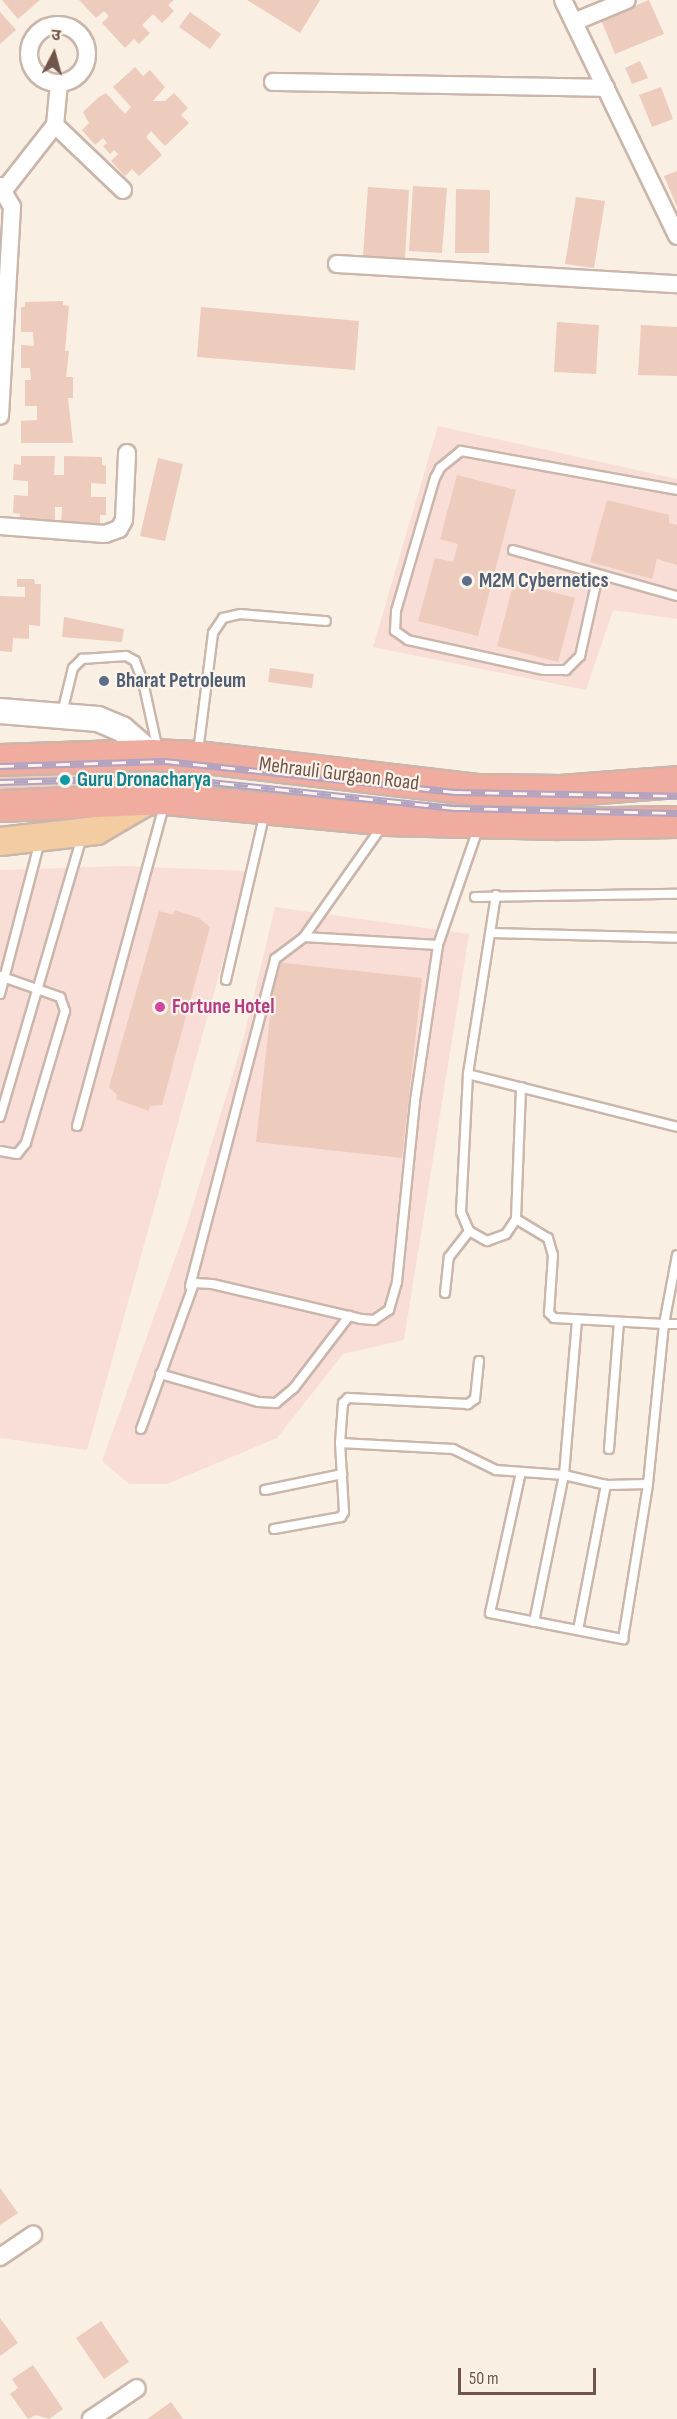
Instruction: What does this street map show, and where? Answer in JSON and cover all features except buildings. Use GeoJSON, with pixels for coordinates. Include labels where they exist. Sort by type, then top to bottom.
{"type":"FeatureCollection","features":[{"type":"Feature","properties":{"kind":"highway","name":"Mehrauli Gurgaon Road"},"geometry":{"type":"LineString","coordinates":[[0,760],[155,755],[197,757],[479,790],[561,791],[677,782]]}},
{"type":"Feature","properties":{"kind":"highway","name":"Mehrauli Gurgaon Road"},"geometry":{"type":"LineString","coordinates":[[0,806],[158,799],[267,807],[387,820],[481,823],[677,822]]}},
{"type":"Feature","properties":{"kind":"main road"},"geometry":{"type":"LineString","coordinates":[[0,841],[96,830],[158,799]]}},
{"type":"Feature","properties":{"kind":"street"},"geometry":{"type":"LineString","coordinates":[[563,0],[677,236]]}},
{"type":"Feature","properties":{"kind":"street"},"geometry":{"type":"LineString","coordinates":[[574,22],[627,0]]}},
{"type":"Feature","properties":{"kind":"street"},"geometry":{"type":"LineString","coordinates":[[273,82],[606,88]]}},
{"type":"Feature","properties":{"kind":"street"},"geometry":{"type":"LineString","coordinates":[[0,416],[12,207],[2,188],[55,125],[59,83]]}},
{"type":"Feature","properties":{"kind":"street"},"geometry":{"type":"LineString","coordinates":[[55,125],[123,190]]}},
{"type":"Feature","properties":{"kind":"street"},"geometry":{"type":"LineString","coordinates":[[337,264],[677,284]]}},
{"type":"Feature","properties":{"kind":"street"},"geometry":{"type":"LineString","coordinates":[[0,526],[105,534],[119,529],[124,520],[127,453]]}},
{"type":"Feature","properties":{"kind":"street"},"geometry":{"type":"LineString","coordinates":[[0,711],[111,723],[155,755]]}},
{"type":"Feature","properties":{"kind":"street"},"geometry":{"type":"LineString","coordinates":[[0,2257],[33,2235]]}},
{"type":"Feature","properties":{"kind":"street"},"geometry":{"type":"LineString","coordinates":[[91,2419],[137,2388]]}},
{"type":"Feature","properties":{"kind":"lane"},"geometry":{"type":"LineString","coordinates":[[598,575],[580,656],[566,670],[544,670],[408,640],[395,631],[396,611],[435,478],[440,468],[461,451],[677,490]]}},
{"type":"Feature","properties":{"kind":"lane"},"geometry":{"type":"LineString","coordinates":[[513,550],[677,597]]}},
{"type":"Feature","properties":{"kind":"lane"},"geometry":{"type":"LineString","coordinates":[[197,757],[216,624],[223,618],[240,614],[326,621]]}},
{"type":"Feature","properties":{"kind":"lane"},"geometry":{"type":"LineString","coordinates":[[62,717],[72,668],[82,659],[126,656],[135,661],[143,682],[155,755]]}},
{"type":"Feature","properties":{"kind":"lane"},"geometry":{"type":"LineString","coordinates":[[77,1126],[158,799]]}},
{"type":"Feature","properties":{"kind":"lane"},"geometry":{"type":"LineString","coordinates":[[226,980],[267,807]]}},
{"type":"Feature","properties":{"kind":"lane"},"geometry":{"type":"LineString","coordinates":[[141,1429],[190,1288],[274,959],[304,937],[387,820]]}},
{"type":"Feature","properties":{"kind":"lane"},"geometry":{"type":"LineString","coordinates":[[190,1288],[194,1283],[203,1282],[374,1320],[382,1317],[389,1310],[397,1282],[415,1101],[438,945],[481,823]]}},
{"type":"Feature","properties":{"kind":"lane"},"geometry":{"type":"LineString","coordinates":[[0,1118],[83,832]]}},
{"type":"Feature","properties":{"kind":"lane"},"geometry":{"type":"LineString","coordinates":[[0,994],[2,977],[40,838]]}},
{"type":"Feature","properties":{"kind":"lane"},"geometry":{"type":"LineString","coordinates":[[475,897],[677,894]]}},
{"type":"Feature","properties":{"kind":"lane"},"geometry":{"type":"LineString","coordinates":[[496,895],[468,1074],[461,1212],[469,1231],[479,1238],[496,1240],[512,1228],[516,1219],[521,1088]]}},
{"type":"Feature","properties":{"kind":"lane"},"geometry":{"type":"LineString","coordinates":[[491,933],[677,939]]}},
{"type":"Feature","properties":{"kind":"lane"},"geometry":{"type":"LineString","coordinates":[[304,937],[438,945]]}},
{"type":"Feature","properties":{"kind":"lane"},"geometry":{"type":"LineString","coordinates":[[0,1151],[17,1154],[26,1143],[65,1011],[60,997],[2,977]]}},
{"type":"Feature","properties":{"kind":"lane"},"geometry":{"type":"LineString","coordinates":[[468,1074],[677,1127]]}},
{"type":"Feature","properties":{"kind":"lane"},"geometry":{"type":"LineString","coordinates":[[516,1219],[548,1238],[553,1255],[549,1313],[554,1318],[619,1323],[677,1324]]}},
{"type":"Feature","properties":{"kind":"lane"},"geometry":{"type":"LineString","coordinates":[[445,1293],[449,1257],[469,1231]]}},
{"type":"Feature","properties":{"kind":"lane"},"geometry":{"type":"LineString","coordinates":[[521,1472],[490,1613],[623,1640],[648,1484],[664,1324],[677,1255]]}},
{"type":"Feature","properties":{"kind":"lane"},"geometry":{"type":"LineString","coordinates":[[160,1374],[258,1402],[276,1403],[294,1388],[349,1316]]}},
{"type":"Feature","properties":{"kind":"lane"},"geometry":{"type":"LineString","coordinates":[[534,1622],[564,1475],[578,1320]]}},
{"type":"Feature","properties":{"kind":"lane"},"geometry":{"type":"LineString","coordinates":[[609,1449],[619,1323]]}},
{"type":"Feature","properties":{"kind":"lane"},"geometry":{"type":"LineString","coordinates":[[274,1529],[341,1517],[340,1443],[343,1403],[348,1398],[468,1404],[475,1399],[479,1361]]}},
{"type":"Feature","properties":{"kind":"lane"},"geometry":{"type":"LineString","coordinates":[[340,1443],[453,1449],[496,1470],[564,1475],[606,1485],[648,1484]]}},
{"type":"Feature","properties":{"kind":"lane"},"geometry":{"type":"LineString","coordinates":[[265,1490],[342,1474]]}},
{"type":"Feature","properties":{"kind":"lane"},"geometry":{"type":"LineString","coordinates":[[578,1630],[606,1485]]}},
{"type":"Feature","properties":{"kind":"shaded area"},"geometry":{"type":"Polygon","coordinates":[[[438,426],[677,479],[677,619],[613,610],[586,690],[373,647],[438,426]]]}},
{"type":"Feature","properties":{"kind":"shaded area"},"geometry":{"type":"Polygon","coordinates":[[[122,866],[248,871],[87,1450],[0,1438],[0,870],[122,866]]]}},
{"type":"Feature","properties":{"kind":"shaded area"},"geometry":{"type":"Polygon","coordinates":[[[275,907],[469,934],[404,1340],[343,1354],[277,1438],[167,1484],[129,1484],[102,1461],[186,1228],[244,1037],[275,907]]]}},
{"type":"Feature","properties":{"kind":"railway"},"geometry":{"type":"LineString","coordinates":[[0,766],[165,761],[457,792],[677,796]]}},
{"type":"Feature","properties":{"kind":"railway"},"geometry":{"type":"LineString","coordinates":[[0,782],[164,777],[456,808],[677,813]]}},
{"type":"Feature","properties":{"kind":"place","name":"M2M Cybernetics"},"geometry":{"type":"Point","coordinates":[467,581]}},
{"type":"Feature","properties":{"kind":"place","name":"Bharat Petroleum"},"geometry":{"type":"Point","coordinates":[104,681]}},
{"type":"Feature","properties":{"kind":"place","name":"Guru Dronacharya"},"geometry":{"type":"Point","coordinates":[65,780]}},
{"type":"Feature","properties":{"kind":"place","name":"Fortune Hotel"},"geometry":{"type":"Point","coordinates":[160,1007]}}]}
